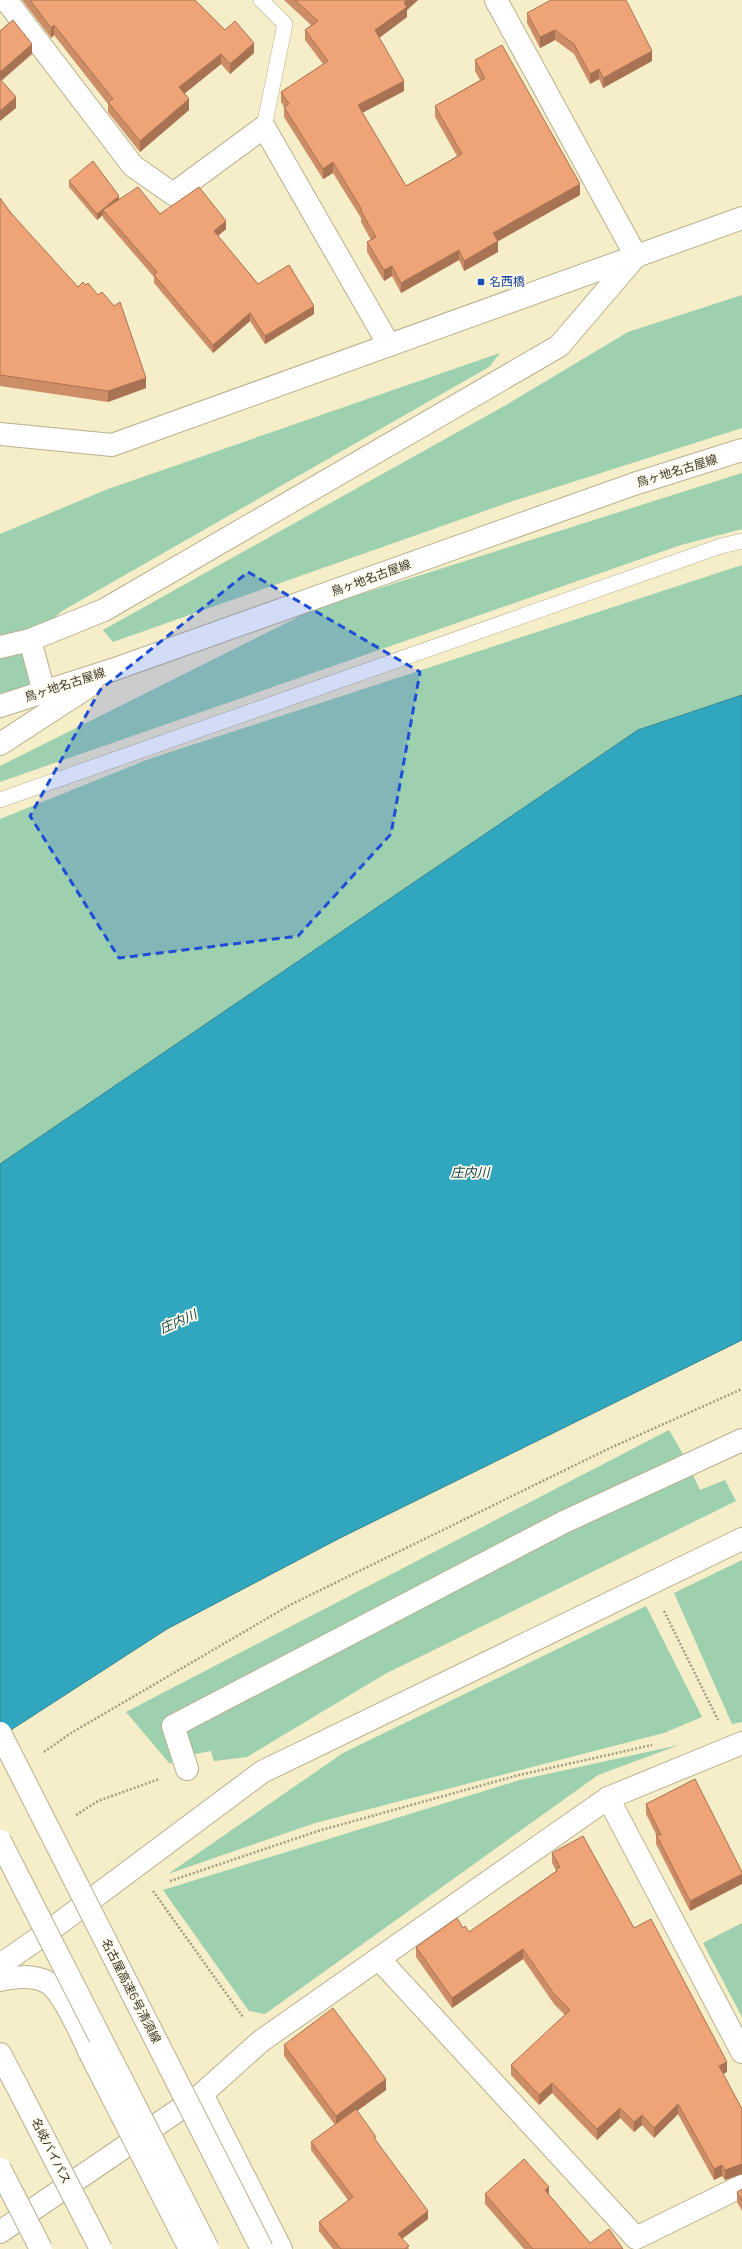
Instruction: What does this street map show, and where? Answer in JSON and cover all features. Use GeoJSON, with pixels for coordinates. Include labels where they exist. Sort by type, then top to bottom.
{"type":"FeatureCollection","features":[{"type":"Feature","properties":{"kind":"main road"},"geometry":{"type":"LineString","coordinates":[[6,0],[133,166],[173,194],[264,127],[389,345]]}},
{"type":"Feature","properties":{"kind":"main road"},"geometry":{"type":"LineString","coordinates":[[496,0],[636,256]]}},
{"type":"Feature","properties":{"kind":"main road"},"geometry":{"type":"LineString","coordinates":[[0,434],[112,445],[742,218]]}},
{"type":"Feature","properties":{"kind":"main road"},"geometry":{"type":"LineString","coordinates":[[0,647],[30,640],[104,610],[559,346],[636,256]]}},
{"type":"Feature","properties":{"kind":"main road","name":"鳥ヶ地名古屋線"},"geometry":{"type":"LineString","coordinates":[[0,706],[115,669],[634,484],[742,450]]}},
{"type":"Feature","properties":{"kind":"main road"},"geometry":{"type":"LineString","coordinates":[[30,640],[44,692]]}},
{"type":"Feature","properties":{"kind":"main road"},"geometry":{"type":"LineString","coordinates":[[0,744],[115,669]]}},
{"type":"Feature","properties":{"kind":"main road"},"geometry":{"type":"LineString","coordinates":[[187,1769],[173,1726],[564,1522],[742,1440]]}},
{"type":"Feature","properties":{"kind":"main road"},"geometry":{"type":"LineString","coordinates":[[0,1965],[121,1878],[262,1772],[742,1539]]}},
{"type":"Feature","properties":{"kind":"main road","name":"名古屋高速6号清須線"},"geometry":{"type":"LineString","coordinates":[[0,1733],[262,2249]]}},
{"type":"Feature","properties":{"kind":"main road"},"geometry":{"type":"LineString","coordinates":[[0,2232],[202,2094],[261,2041],[380,1960],[608,1798],[736,1745]]}},
{"type":"Feature","properties":{"kind":"main road"},"geometry":{"type":"LineString","coordinates":[[608,1798],[742,2052]]}},
{"type":"Feature","properties":{"kind":"main road"},"geometry":{"type":"LineString","coordinates":[[0,1841],[208,2249]]}},
{"type":"Feature","properties":{"kind":"main road"},"geometry":{"type":"LineString","coordinates":[[380,1960],[636,2238],[742,2186]]}},
{"type":"Feature","properties":{"kind":"main road"},"geometry":{"type":"LineString","coordinates":[[0,1980],[19,1976],[46,1981],[66,2003],[190,2249]]}},
{"type":"Feature","properties":{"kind":"main road","name":"名岐バイパス"},"geometry":{"type":"LineString","coordinates":[[0,2054],[101,2249]]}},
{"type":"Feature","properties":{"kind":"main road"},"geometry":{"type":"LineString","coordinates":[[202,2094],[281,2249]]}},
{"type":"Feature","properties":{"kind":"main road"},"geometry":{"type":"LineString","coordinates":[[0,2169],[41,2249]]}},
{"type":"Feature","properties":{"kind":"lane"},"geometry":{"type":"LineString","coordinates":[[261,0],[285,24],[264,127]]}},
{"type":"Feature","properties":{"kind":"lane"},"geometry":{"type":"LineString","coordinates":[[0,800],[721,546],[742,541]]}},
{"type":"Feature","properties":{"kind":"path"},"geometry":{"type":"LineString","coordinates":[[39,1756],[71,1733],[290,1605],[610,1448],[742,1389]]}},
{"type":"Feature","properties":{"kind":"path"},"geometry":{"type":"LineString","coordinates":[[650,1583],[736,1745]]}},
{"type":"Feature","properties":{"kind":"path"},"geometry":{"type":"LineString","coordinates":[[164,1882],[318,1831],[496,1781],[656,1744]]}},
{"type":"Feature","properties":{"kind":"path"},"geometry":{"type":"LineString","coordinates":[[72,1817],[98,1801],[187,1769]]}},
{"type":"Feature","properties":{"kind":"path"},"geometry":{"type":"LineString","coordinates":[[121,1878],[147,1888],[150,1887],[261,2041]]}},
{"type":"Feature","properties":{"kind":"highlighted area"},"geometry":{"type":"Polygon","coordinates":[[[248,572],[420,672],[391,834],[298,936],[119,958],[30,816],[100,690],[248,572]]]}},
{"type":"Feature","properties":{"kind":"green space"},"geometry":{"type":"Polygon","coordinates":[[[742,295],[742,428],[513,501],[113,642],[103,630],[506,405],[628,332],[742,295]]]}},
{"type":"Feature","properties":{"kind":"green space"},"geometry":{"type":"Polygon","coordinates":[[[500,353],[489,367],[62,611],[30,640],[44,692],[0,719],[0,534],[108,489],[500,353]]]}},
{"type":"Feature","properties":{"kind":"green space"},"geometry":{"type":"Polygon","coordinates":[[[742,473],[742,529],[681,545],[0,782],[0,766],[314,609],[742,473]]]}},
{"type":"Feature","properties":{"kind":"green space"},"geometry":{"type":"Polygon","coordinates":[[[742,565],[742,695],[638,730],[0,1164],[0,819],[149,759],[742,565]]]}},
{"type":"Feature","properties":{"kind":"green space"},"geometry":{"type":"Polygon","coordinates":[[[669,1430],[684,1456],[166,1723],[178,1757],[170,1764],[126,1712],[669,1430]]]}},
{"type":"Feature","properties":{"kind":"green space"},"geometry":{"type":"Polygon","coordinates":[[[690,1469],[700,1490],[725,1480],[736,1501],[385,1674],[247,1757],[214,1761],[211,1751],[190,1755],[183,1728],[690,1469]]]}},
{"type":"Feature","properties":{"kind":"green space"},"geometry":{"type":"Polygon","coordinates":[[[742,1560],[742,1722],[732,1724],[674,1593],[742,1560]]]}},
{"type":"Feature","properties":{"kind":"green space"},"geometry":{"type":"Polygon","coordinates":[[[646,1606],[702,1717],[664,1733],[315,1823],[168,1874],[343,1753],[646,1606]]]}},
{"type":"Feature","properties":{"kind":"green space"},"geometry":{"type":"Polygon","coordinates":[[[679,1745],[598,1775],[265,2014],[249,2011],[163,1890],[520,1780],[679,1745]]]}},
{"type":"Feature","properties":{"kind":"green space"},"geometry":{"type":"Polygon","coordinates":[[[742,1923],[742,2017],[703,1943],[742,1923]]]}},
{"type":"Feature","properties":{"kind":"water","name":"庄内川"},"geometry":{"type":"Polygon","coordinates":[[[742,695],[742,1340],[340,1538],[167,1629],[0,1737],[0,1164],[638,730],[742,695]]]}},
{"type":"Feature","properties":{"kind":"building"},"geometry":{"type":"Polygon","coordinates":[[[30,0],[195,0],[225,30],[235,21],[254,43],[230,64],[221,54],[179,87],[189,99],[140,141],[108,102],[113,99],[54,25],[51,28],[30,0]]]}},
{"type":"Feature","properties":{"kind":"building"},"geometry":{"type":"Polygon","coordinates":[[[295,0],[407,0],[404,3],[407,7],[375,30],[404,81],[358,105],[406,186],[462,154],[435,106],[485,78],[475,60],[502,45],[580,184],[493,233],[498,241],[464,261],[459,250],[401,283],[392,266],[384,270],[367,242],[376,237],[361,211],[362,210],[333,162],[323,169],[284,107],[289,104],[281,92],[328,61],[305,30],[318,21],[295,0]]]}},
{"type":"Feature","properties":{"kind":"building"},"geometry":{"type":"Polygon","coordinates":[[[551,0],[626,0],[652,51],[603,78],[599,69],[590,74],[574,44],[555,30],[540,37],[527,13],[551,0]]]}},
{"type":"Feature","properties":{"kind":"building"},"geometry":{"type":"Polygon","coordinates":[[[13,20],[32,44],[0,72],[0,31],[13,20]]]}},
{"type":"Feature","properties":{"kind":"building"},"geometry":{"type":"Polygon","coordinates":[[[0,79],[16,97],[0,111],[0,79]]]}},
{"type":"Feature","properties":{"kind":"building"},"geometry":{"type":"Polygon","coordinates":[[[93,161],[119,196],[97,214],[69,181],[93,161]]]}},
{"type":"Feature","properties":{"kind":"building"},"geometry":{"type":"Polygon","coordinates":[[[138,187],[160,214],[199,187],[226,221],[214,231],[258,284],[289,265],[314,306],[265,336],[250,313],[213,345],[154,275],[157,272],[103,210],[138,187]]]}},
{"type":"Feature","properties":{"kind":"building"},"geometry":{"type":"Polygon","coordinates":[[[0,198],[10,212],[78,287],[83,282],[86,285],[88,283],[98,295],[102,292],[114,306],[120,302],[146,378],[108,391],[0,375],[0,198]]]}},
{"type":"Feature","properties":{"kind":"building"},"geometry":{"type":"Polygon","coordinates":[[[695,1779],[742,1874],[690,1901],[656,1834],[661,1835],[646,1804],[695,1779]]]}},
{"type":"Feature","properties":{"kind":"building"},"geometry":{"type":"Polygon","coordinates":[[[583,1836],[634,1928],[651,1919],[727,2062],[719,2066],[742,2109],[742,2164],[725,2170],[722,2165],[714,2169],[678,2104],[654,2128],[642,2115],[634,2122],[620,2108],[597,2129],[552,2083],[539,2095],[511,2065],[570,2010],[554,1994],[523,1949],[452,1998],[416,1947],[457,1918],[463,1928],[465,1926],[469,1932],[557,1871],[556,1869],[560,1867],[552,1853],[583,1836]]]}},
{"type":"Feature","properties":{"kind":"building"},"geometry":{"type":"Polygon","coordinates":[[[333,2008],[386,2079],[336,2116],[284,2045],[333,2008]]]}},
{"type":"Feature","properties":{"kind":"building"},"geometry":{"type":"Polygon","coordinates":[[[356,2109],[376,2137],[374,2138],[428,2211],[398,2234],[409,2246],[405,2249],[341,2249],[319,2222],[353,2197],[311,2142],[356,2109]]]}},
{"type":"Feature","properties":{"kind":"building"},"geometry":{"type":"Polygon","coordinates":[[[524,2159],[549,2187],[545,2190],[590,2243],[609,2229],[623,2249],[533,2249],[485,2194],[524,2159]]]}},
{"type":"Feature","properties":{"kind":"building"},"geometry":{"type":"Polygon","coordinates":[[[742,2189],[742,2201],[737,2192],[742,2189]]]}},
{"type":"Feature","properties":{"kind":"place","name":"名西橋"},"geometry":{"type":"Point","coordinates":[481,282]}}]}
